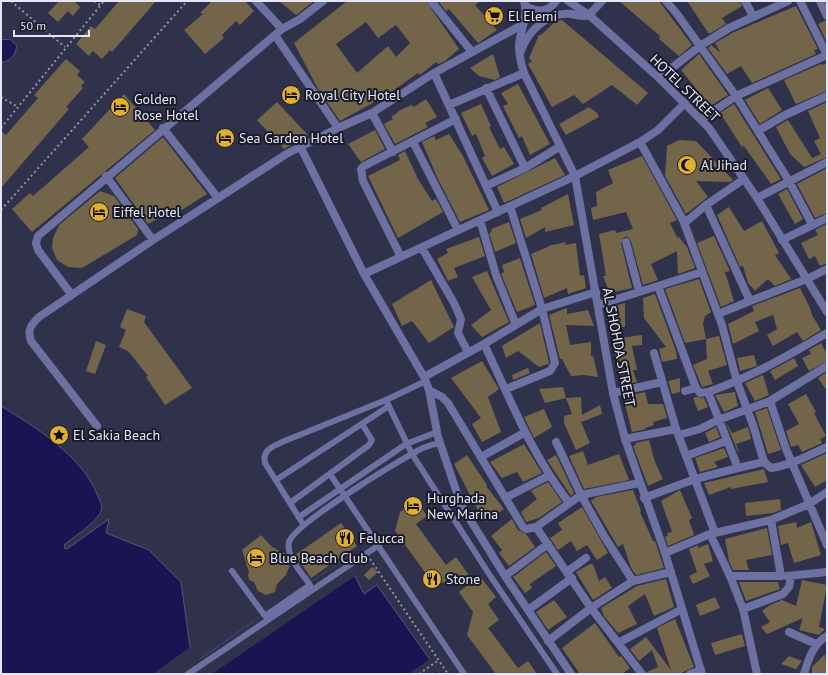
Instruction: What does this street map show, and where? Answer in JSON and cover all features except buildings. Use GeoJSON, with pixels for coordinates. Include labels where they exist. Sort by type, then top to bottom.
{"type":"FeatureCollection","features":[{"type":"Feature","properties":{"kind":"street"},"geometry":{"type":"LineString","coordinates":[[256,1],[282,28]]}},
{"type":"Feature","properties":{"kind":"street"},"geometry":{"type":"LineString","coordinates":[[71,294],[38,250],[36,243],[38,236],[106,176],[282,28],[300,19],[323,1]]}},
{"type":"Feature","properties":{"kind":"street"},"geometry":{"type":"LineString","coordinates":[[431,1],[472,52]]}},
{"type":"Feature","properties":{"kind":"street"},"geometry":{"type":"LineString","coordinates":[[525,4],[535,11],[541,11],[551,7],[556,1]]}},
{"type":"Feature","properties":{"kind":"street","name":"HOTEL STREET"},"geometry":{"type":"LineString","coordinates":[[568,1],[589,16],[659,78],[702,119],[757,198],[827,312]]}},
{"type":"Feature","properties":{"kind":"street"},"geometry":{"type":"LineString","coordinates":[[520,59],[526,39],[540,24],[554,16],[562,14],[571,14],[583,17],[589,16],[602,1]]}},
{"type":"Feature","properties":{"kind":"street"},"geometry":{"type":"LineString","coordinates":[[666,1],[736,96],[789,181],[812,224]]}},
{"type":"Feature","properties":{"kind":"street"},"geometry":{"type":"LineString","coordinates":[[745,1],[753,16]]}},
{"type":"Feature","properties":{"kind":"street"},"geometry":{"type":"LineString","coordinates":[[659,78],[700,46],[753,16],[788,1]]}},
{"type":"Feature","properties":{"kind":"street"},"geometry":{"type":"LineString","coordinates":[[702,119],[736,96],[827,55],[800,1]]}},
{"type":"Feature","properties":{"kind":"street"},"geometry":{"type":"LineString","coordinates":[[820,1],[827,16]]}},
{"type":"Feature","properties":{"kind":"street","name":"AL SHOHDA STREET"},"geometry":{"type":"LineString","coordinates":[[525,4],[526,12],[519,44],[520,59],[524,73],[575,176],[613,393],[625,439],[644,498],[665,553],[701,672]]}},
{"type":"Feature","properties":{"kind":"street"},"geometry":{"type":"LineString","coordinates":[[97,426],[31,341],[28,333],[30,326],[39,317],[71,294],[218,198],[301,148],[338,128],[372,113],[434,73],[522,25]]}},
{"type":"Feature","properties":{"kind":"street"},"geometry":{"type":"LineString","coordinates":[[274,35],[338,128]]}},
{"type":"Feature","properties":{"kind":"street"},"geometry":{"type":"LineString","coordinates":[[434,73],[498,212]]}},
{"type":"Feature","properties":{"kind":"street"},"geometry":{"type":"LineString","coordinates":[[449,105],[524,73]]}},
{"type":"Feature","properties":{"kind":"street"},"geometry":{"type":"LineString","coordinates":[[486,88],[525,168]]}},
{"type":"Feature","properties":{"kind":"street"},"geometry":{"type":"LineString","coordinates":[[758,131],[827,96]]}},
{"type":"Feature","properties":{"kind":"street"},"geometry":{"type":"LineString","coordinates":[[364,274],[575,176],[640,142],[658,130],[685,103]]}},
{"type":"Feature","properties":{"kind":"street"},"geometry":{"type":"LineString","coordinates":[[372,113],[393,152]]}},
{"type":"Feature","properties":{"kind":"street"},"geometry":{"type":"LineString","coordinates":[[400,257],[361,175],[361,169],[364,166],[456,119]]}},
{"type":"Feature","properties":{"kind":"street"},"geometry":{"type":"LineString","coordinates":[[163,128],[218,198]]}},
{"type":"Feature","properties":{"kind":"street"},"geometry":{"type":"LineString","coordinates":[[413,142],[458,230]]}},
{"type":"Feature","properties":{"kind":"street"},"geometry":{"type":"LineString","coordinates":[[640,142],[683,220],[718,314],[737,382],[748,410],[764,462],[771,468],[792,463],[827,446]]}},
{"type":"Feature","properties":{"kind":"street"},"geometry":{"type":"LineString","coordinates":[[486,186],[525,168],[560,147]]}},
{"type":"Feature","properties":{"kind":"street"},"geometry":{"type":"LineString","coordinates":[[301,148],[364,274],[425,379],[429,390],[440,443],[461,505],[505,576],[571,674]]}},
{"type":"Feature","properties":{"kind":"street"},"geometry":{"type":"LineString","coordinates":[[757,198],[827,162]]}},
{"type":"Feature","properties":{"kind":"street"},"geometry":{"type":"LineString","coordinates":[[106,176],[153,240]]}},
{"type":"Feature","properties":{"kind":"street"},"geometry":{"type":"LineString","coordinates":[[683,220],[687,221],[706,205],[744,179]]}},
{"type":"Feature","properties":{"kind":"street"},"geometry":{"type":"LineString","coordinates":[[706,205],[750,301]]}},
{"type":"Feature","properties":{"kind":"street"},"geometry":{"type":"LineString","coordinates":[[506,389],[550,371],[554,367],[555,363],[542,309],[510,206]]}},
{"type":"Feature","properties":{"kind":"street"},"geometry":{"type":"LineString","coordinates":[[782,240],[827,218]]}},
{"type":"Feature","properties":{"kind":"street"},"geometry":{"type":"LineString","coordinates":[[480,220],[496,275],[516,324]]}},
{"type":"Feature","properties":{"kind":"street"},"geometry":{"type":"LineString","coordinates":[[626,242],[639,292]]}},
{"type":"Feature","properties":{"kind":"street"},"geometry":{"type":"LineString","coordinates":[[422,248],[454,303],[461,319],[458,333],[468,352]]}},
{"type":"Feature","properties":{"kind":"street"},"geometry":{"type":"LineString","coordinates":[[718,314],[807,279],[827,269]]}},
{"type":"Feature","properties":{"kind":"street"},"geometry":{"type":"LineString","coordinates":[[598,305],[702,272]]}},
{"type":"Feature","properties":{"kind":"street"},"geometry":{"type":"LineString","coordinates":[[658,286],[696,388],[700,393],[708,392],[737,382],[769,367],[827,333]]}},
{"type":"Feature","properties":{"kind":"street"},"geometry":{"type":"LineString","coordinates":[[425,379],[542,309],[596,292]]}},
{"type":"Feature","properties":{"kind":"street"},"geometry":{"type":"LineString","coordinates":[[484,344],[506,389],[524,433],[548,476],[567,500],[568,504]]}},
{"type":"Feature","properties":{"kind":"street"},"geometry":{"type":"LineString","coordinates":[[654,353],[677,432],[695,479],[712,534],[743,609],[757,674]]}},
{"type":"Feature","properties":{"kind":"street"},"geometry":{"type":"LineString","coordinates":[[625,439],[700,429],[718,420],[770,401],[827,366]]}},
{"type":"Feature","properties":{"kind":"street"},"geometry":{"type":"LineString","coordinates":[[613,393],[662,382]]}},
{"type":"Feature","properties":{"kind":"street"},"geometry":{"type":"LineString","coordinates":[[685,391],[696,388]]}},
{"type":"Feature","properties":{"kind":"street"},"geometry":{"type":"LineString","coordinates":[[429,390],[442,397],[448,403],[505,498],[523,527],[526,529],[536,526],[582,495],[639,482]]}},
{"type":"Feature","properties":{"kind":"street"},"geometry":{"type":"LineString","coordinates":[[708,392],[726,441],[738,468]]}},
{"type":"Feature","properties":{"kind":"street"},"geometry":{"type":"LineString","coordinates":[[770,401],[792,463],[827,545]]}},
{"type":"Feature","properties":{"kind":"street"},"geometry":{"type":"LineString","coordinates":[[481,457],[524,433]]}},
{"type":"Feature","properties":{"kind":"street"},"geometry":{"type":"LineString","coordinates":[[686,456],[726,441]]}},
{"type":"Feature","properties":{"kind":"street"},"geometry":{"type":"LineString","coordinates":[[556,442],[604,536],[633,581]]}},
{"type":"Feature","properties":{"kind":"street"},"geometry":{"type":"LineString","coordinates":[[644,498],[695,479],[764,462]]}},
{"type":"Feature","properties":{"kind":"street"},"geometry":{"type":"LineString","coordinates":[[505,498],[548,476]]}},
{"type":"Feature","properties":{"kind":"street"},"geometry":{"type":"LineString","coordinates":[[665,553],[712,534],[771,520],[809,504],[827,492]]}},
{"type":"Feature","properties":{"kind":"street"},"geometry":{"type":"LineString","coordinates":[[771,520],[781,576]]}},
{"type":"Feature","properties":{"kind":"street"},"geometry":{"type":"LineString","coordinates":[[536,526],[568,571],[591,608],[642,674]]}},
{"type":"Feature","properties":{"kind":"street"},"geometry":{"type":"LineString","coordinates":[[505,576],[548,544]]}},
{"type":"Feature","properties":{"kind":"street"},"geometry":{"type":"LineString","coordinates":[[568,571],[586,558]]}},
{"type":"Feature","properties":{"kind":"street"},"geometry":{"type":"LineString","coordinates":[[548,641],[591,608],[633,581],[671,572]]}},
{"type":"Feature","properties":{"kind":"street"},"geometry":{"type":"LineString","coordinates":[[730,576],[791,577],[827,572]]}},
{"type":"Feature","properties":{"kind":"street"},"geometry":{"type":"LineString","coordinates":[[743,609],[783,594],[789,587],[791,577]]}},
{"type":"Feature","properties":{"kind":"street"},"geometry":{"type":"LineString","coordinates":[[528,610],[572,578]]}},
{"type":"Feature","properties":{"kind":"street"},"geometry":{"type":"LineString","coordinates":[[618,643],[682,610]]}},
{"type":"Feature","properties":{"kind":"street"},"geometry":{"type":"LineString","coordinates":[[789,632],[816,644]]}},
{"type":"Feature","properties":{"kind":"street"},"geometry":{"type":"LineString","coordinates":[[804,674],[816,644],[827,636]]}},
{"type":"Feature","properties":{"kind":"street"},"geometry":{"type":"LineString","coordinates":[[690,674],[701,672]]}},
{"type":"Feature","properties":{"kind":"lane"},"geometry":{"type":"LineString","coordinates":[[303,524],[265,463],[265,453],[282,442],[386,400],[425,379]]}},
{"type":"Feature","properties":{"kind":"lane"},"geometry":{"type":"LineString","coordinates":[[386,400],[412,454],[491,577],[557,674]]}},
{"type":"Feature","properties":{"kind":"lane"},"geometry":{"type":"LineString","coordinates":[[276,480],[389,406]]}},
{"type":"Feature","properties":{"kind":"lane"},"geometry":{"type":"LineString","coordinates":[[290,503],[371,442],[372,440],[362,424]]}},
{"type":"Feature","properties":{"kind":"lane"},"geometry":{"type":"LineString","coordinates":[[299,517],[406,444],[437,432]]}},
{"type":"Feature","properties":{"kind":"lane"},"geometry":{"type":"LineString","coordinates":[[232,572],[265,616],[310,585],[291,555],[289,547],[289,542],[293,534],[303,524],[412,454],[423,448],[440,443]]}},
{"type":"Feature","properties":{"kind":"lane"},"geometry":{"type":"LineString","coordinates":[[330,474],[464,674]]}},
{"type":"Feature","properties":{"kind":"lane"},"geometry":{"type":"LineString","coordinates":[[188,674],[379,545]]}},
{"type":"Feature","properties":{"kind":"path"},"geometry":{"type":"LineString","coordinates":[[13,1],[12,2],[65,47]]}},
{"type":"Feature","properties":{"kind":"path"},"geometry":{"type":"LineString","coordinates":[[94,1],[100,5]]}},
{"type":"Feature","properties":{"kind":"path"},"geometry":{"type":"LineString","coordinates":[[1,128],[65,47],[104,1]]}},
{"type":"Feature","properties":{"kind":"path"},"geometry":{"type":"LineString","coordinates":[[1,210],[187,1]]}},
{"type":"Feature","properties":{"kind":"path"},"geometry":{"type":"LineString","coordinates":[[1,97],[18,107]]}},
{"type":"Feature","properties":{"kind":"path"},"geometry":{"type":"LineString","coordinates":[[366,553],[448,674]]}},
{"type":"Feature","properties":{"kind":"path"},"geometry":{"type":"LineString","coordinates":[[418,674],[439,660]]}},
{"type":"Feature","properties":{"kind":"shaded area"},"geometry":{"type":"Polygon","coordinates":[[[10,39],[17,46],[15,53],[10,59],[1,62],[1,40],[10,39]]]}},
{"type":"Feature","properties":{"kind":"shaded area"},"geometry":{"type":"Polygon","coordinates":[[[1,406],[56,443],[69,455],[90,480],[100,500],[101,511],[99,515],[85,529],[65,544],[64,548],[67,549],[109,519],[106,533],[149,550],[181,582],[190,647],[199,660],[295,592],[343,561],[355,576],[364,594],[377,585],[440,674],[1,674],[1,406]]]}},
{"type":"Feature","properties":{"kind":"pier"},"geometry":{"type":"Polygon","coordinates":[[[343,561],[355,576],[212,674],[153,674],[190,647],[200,660],[295,592],[343,561]]]}},
{"type":"Feature","properties":{"kind":"pier"},"geometry":{"type":"Polygon","coordinates":[[[430,659],[438,671],[434,674],[408,674],[430,659]]]}},
{"type":"Feature","properties":{"kind":"place","name":"El Elemi"},"geometry":{"type":"Point","coordinates":[494,16]}},
{"type":"Feature","properties":{"kind":"place","name":"Royal City Hotel"},"geometry":{"type":"Point","coordinates":[291,95]}},
{"type":"Feature","properties":{"kind":"place","name":"Golden Rose Hotel"},"geometry":{"type":"Point","coordinates":[120,107]}},
{"type":"Feature","properties":{"kind":"place","name":"Sea Garden Hotel"},"geometry":{"type":"Point","coordinates":[225,138]}},
{"type":"Feature","properties":{"kind":"place","name":"Al Jihad"},"geometry":{"type":"Point","coordinates":[687,165]}},
{"type":"Feature","properties":{"kind":"place","name":"Eiffel Hotel"},"geometry":{"type":"Point","coordinates":[99,212]}},
{"type":"Feature","properties":{"kind":"place","name":"El Sakia Beach"},"geometry":{"type":"Point","coordinates":[59,435]}},
{"type":"Feature","properties":{"kind":"place","name":"Hurghada New Marina"},"geometry":{"type":"Point","coordinates":[413,506]}},
{"type":"Feature","properties":{"kind":"place","name":"Felucca"},"geometry":{"type":"Point","coordinates":[345,538]}},
{"type":"Feature","properties":{"kind":"place","name":"Blue Beach Club"},"geometry":{"type":"Point","coordinates":[256,558]}},
{"type":"Feature","properties":{"kind":"place","name":"Stone"},"geometry":{"type":"Point","coordinates":[432,579]}}]}
